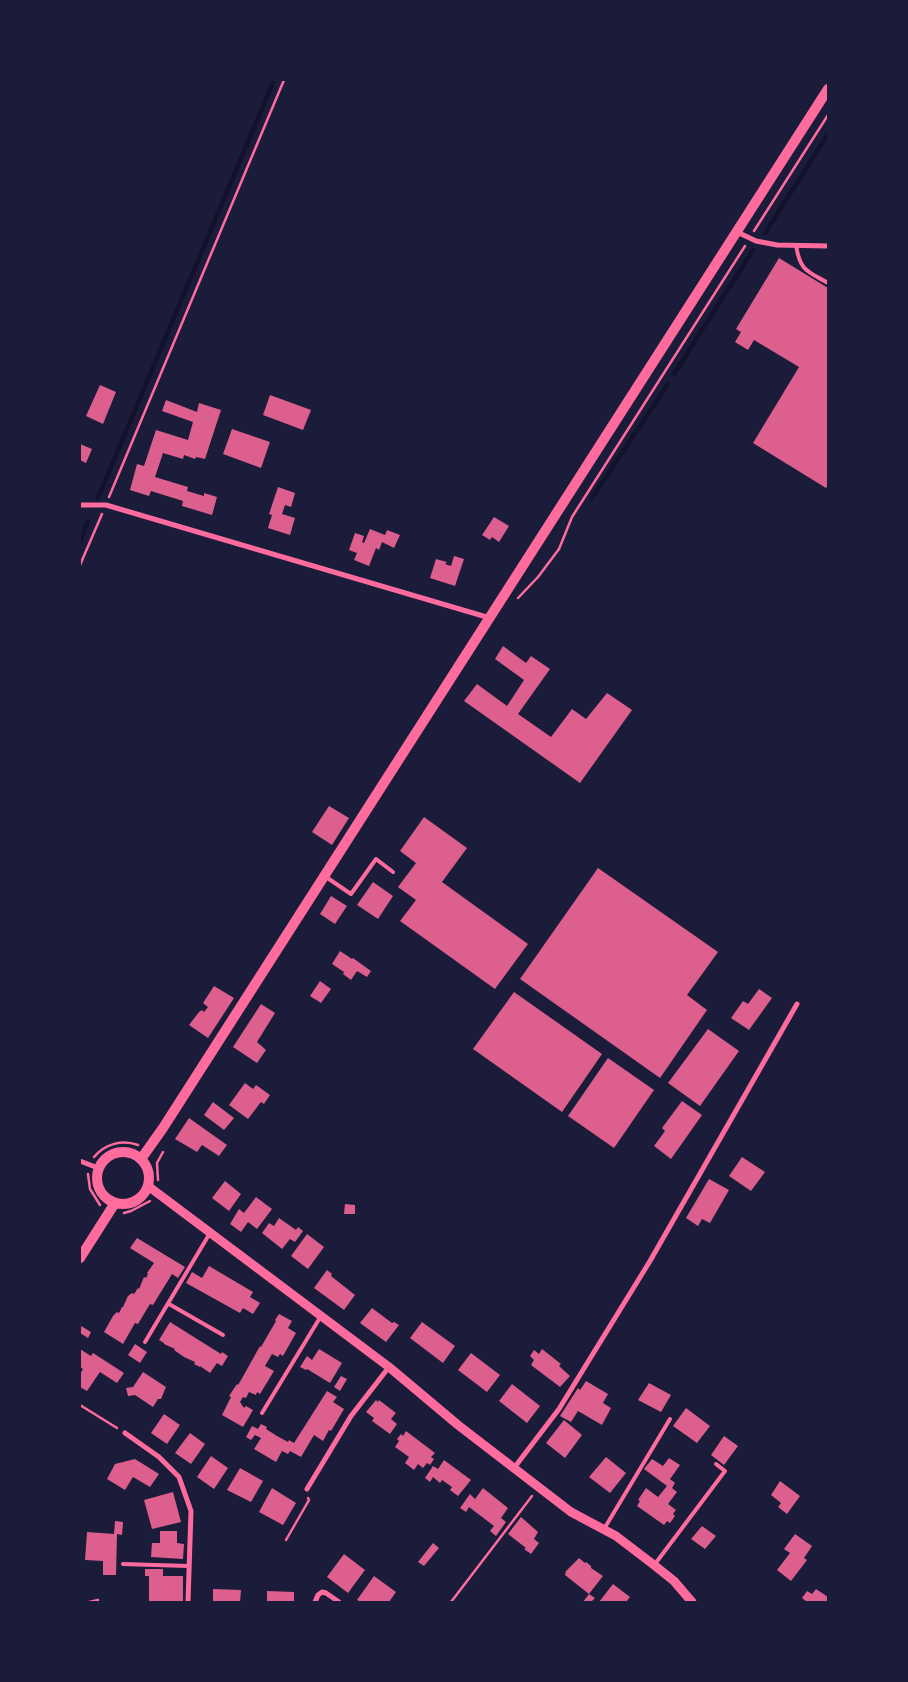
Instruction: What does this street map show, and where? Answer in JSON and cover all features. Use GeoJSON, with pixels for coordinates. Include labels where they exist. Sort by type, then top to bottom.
{"type":"FeatureCollection","features":[{"type":"Feature","properties":{"kind":"main road"},"geometry":{"type":"LineString","coordinates":[[80,1258],[113,1207],[138,1199],[152,1189],[144,1155],[490,619],[828,89]]}},
{"type":"Feature","properties":{"kind":"main road"},"geometry":{"type":"LineString","coordinates":[[113,1207],[101,1193],[94,1166],[108,1156],[121,1152],[144,1155]]}},
{"type":"Feature","properties":{"kind":"street"},"geometry":{"type":"LineString","coordinates":[[737,232],[756,241],[777,245],[828,246]]}},
{"type":"Feature","properties":{"kind":"street"},"geometry":{"type":"LineString","coordinates":[[80,505],[106,505],[490,619]]}},
{"type":"Feature","properties":{"kind":"street"},"geometry":{"type":"LineString","coordinates":[[514,1468],[559,1409],[650,1261],[797,1004]]}},
{"type":"Feature","properties":{"kind":"street"},"geometry":{"type":"LineString","coordinates":[[80,1161],[94,1166]]}},
{"type":"Feature","properties":{"kind":"street"},"geometry":{"type":"LineString","coordinates":[[152,1189],[389,1367],[444,1414],[571,1512],[616,1536],[654,1565],[674,1581],[692,1602]]}},
{"type":"Feature","properties":{"kind":"street"},"geometry":{"type":"LineString","coordinates":[[307,1489],[352,1416],[389,1367]]}},
{"type":"Feature","properties":{"kind":"street"},"geometry":{"type":"LineString","coordinates":[[125,1433],[160,1458],[179,1477],[191,1511],[188,1602]]}},
{"type":"Feature","properties":{"kind":"street"},"geometry":{"type":"LineString","coordinates":[[315,1602],[318,1595],[322,1592],[339,1602]]}},
{"type":"Feature","properties":{"kind":"lane"},"geometry":{"type":"LineString","coordinates":[[796,245],[798,258],[803,268],[828,283]]}},
{"type":"Feature","properties":{"kind":"lane"},"geometry":{"type":"LineString","coordinates":[[324,876],[351,894],[376,859],[393,872]]}},
{"type":"Feature","properties":{"kind":"lane"},"geometry":{"type":"LineString","coordinates":[[145,1342],[210,1233]]}},
{"type":"Feature","properties":{"kind":"lane"},"geometry":{"type":"LineString","coordinates":[[169,1304],[222,1335]]}},
{"type":"Feature","properties":{"kind":"lane"},"geometry":{"type":"LineString","coordinates":[[262,1413],[321,1316]]}},
{"type":"Feature","properties":{"kind":"lane"},"geometry":{"type":"LineString","coordinates":[[604,1529],[670,1419]]}},
{"type":"Feature","properties":{"kind":"lane"},"geometry":{"type":"LineString","coordinates":[[654,1565],[725,1471],[716,1464]]}},
{"type":"Feature","properties":{"kind":"lane"},"geometry":{"type":"LineString","coordinates":[[123,1564],[188,1566]]}},
{"type":"Feature","properties":{"kind":"path"},"geometry":{"type":"LineString","coordinates":[[80,565],[284,80]]}},
{"type":"Feature","properties":{"kind":"path"},"geometry":{"type":"LineString","coordinates":[[515,603],[559,549],[572,517],[828,115]]}},
{"type":"Feature","properties":{"kind":"path"},"geometry":{"type":"LineString","coordinates":[[157,1164],[144,1155],[143,1147],[133,1143],[116,1143],[100,1150],[87,1178],[90,1189],[99,1204],[113,1207],[123,1213],[149,1202],[152,1189],[158,1181],[157,1164],[166,1146]]}},
{"type":"Feature","properties":{"kind":"path"},"geometry":{"type":"LineString","coordinates":[[80,1405],[125,1433]]}},
{"type":"Feature","properties":{"kind":"path"},"geometry":{"type":"LineString","coordinates":[[451,1602],[539,1487]]}},
{"type":"Feature","properties":{"kind":"path"},"geometry":{"type":"LineString","coordinates":[[286,1540],[309,1500],[307,1489]]}},
{"type":"Feature","properties":{"kind":"path"},"geometry":{"type":"LineString","coordinates":[[89,1602],[98,1600]]}},
{"type":"Feature","properties":{"kind":"building"},"geometry":{"type":"Polygon","coordinates":[[[779,258],[828,288],[828,485],[826,488],[753,443],[799,367],[754,340],[748,350],[735,342],[741,332],[736,329],[779,258]]]}},
{"type":"Feature","properties":{"kind":"building"},"geometry":{"type":"Polygon","coordinates":[[[100,385],[116,392],[103,424],[86,416],[100,385]]]}},
{"type":"Feature","properties":{"kind":"building"},"geometry":{"type":"Polygon","coordinates":[[[270,395],[311,410],[303,430],[263,415],[270,395]]]}},
{"type":"Feature","properties":{"kind":"building"},"geometry":{"type":"Polygon","coordinates":[[[166,400],[197,412],[199,403],[221,410],[205,459],[196,457],[195,459],[184,455],[183,459],[163,453],[155,477],[188,487],[187,491],[204,496],[204,493],[217,497],[212,515],[182,506],[183,501],[151,491],[149,496],[130,490],[137,464],[144,466],[156,430],[188,440],[193,422],[162,411],[166,400]]]}},
{"type":"Feature","properties":{"kind":"building"},"geometry":{"type":"Polygon","coordinates":[[[232,429],[270,442],[261,468],[223,454],[232,429]]]}},
{"type":"Feature","properties":{"kind":"building"},"geometry":{"type":"Polygon","coordinates":[[[80,444],[92,449],[86,463],[80,460],[80,444]]]}},
{"type":"Feature","properties":{"kind":"building"},"geometry":{"type":"Polygon","coordinates":[[[278,487],[295,493],[291,507],[285,505],[282,514],[295,518],[290,535],[268,528],[272,515],[269,514],[278,487]]]}},
{"type":"Feature","properties":{"kind":"building"},"geometry":{"type":"Polygon","coordinates":[[[494,517],[509,526],[499,542],[492,537],[490,540],[482,535],[494,517]]]}},
{"type":"Feature","properties":{"kind":"building"},"geometry":{"type":"Polygon","coordinates":[[[370,529],[385,535],[387,530],[400,535],[394,548],[382,542],[379,550],[376,548],[369,566],[354,560],[357,553],[349,550],[355,533],[364,536],[362,542],[364,543],[370,529]]]}},
{"type":"Feature","properties":{"kind":"building"},"geometry":{"type":"Polygon","coordinates":[[[454,556],[464,559],[455,586],[430,578],[436,559],[447,562],[445,564],[451,566],[454,556]]]}},
{"type":"Feature","properties":{"kind":"building"},"geometry":{"type":"Polygon","coordinates":[[[503,646],[526,663],[531,656],[550,669],[518,714],[551,737],[572,709],[586,719],[607,693],[632,710],[580,783],[464,701],[477,684],[507,706],[524,680],[495,659],[503,646]]]}},
{"type":"Feature","properties":{"kind":"building"},"geometry":{"type":"Polygon","coordinates":[[[329,806],[349,818],[332,845],[312,832],[329,806]]]}},
{"type":"Feature","properties":{"kind":"building"},"geometry":{"type":"Polygon","coordinates":[[[424,817],[467,848],[442,882],[528,944],[495,989],[400,921],[416,900],[398,887],[416,863],[400,851],[424,817]]]}},
{"type":"Feature","properties":{"kind":"building"},"geometry":{"type":"Polygon","coordinates":[[[598,868],[718,952],[687,995],[707,1010],[660,1078],[520,979],[598,868]]]}},
{"type":"Feature","properties":{"kind":"building"},"geometry":{"type":"Polygon","coordinates":[[[373,882],[393,896],[378,919],[357,905],[373,882]]]}},
{"type":"Feature","properties":{"kind":"building"},"geometry":{"type":"Polygon","coordinates":[[[331,896],[347,906],[335,924],[320,914],[331,896]]]}},
{"type":"Feature","properties":{"kind":"building"},"geometry":{"type":"Polygon","coordinates":[[[340,951],[371,971],[367,977],[357,971],[351,980],[343,974],[344,972],[332,964],[340,951]]]}},
{"type":"Feature","properties":{"kind":"building"},"geometry":{"type":"Polygon","coordinates":[[[320,981],[331,989],[321,1003],[310,996],[320,981]]]}},
{"type":"Feature","properties":{"kind":"building"},"geometry":{"type":"Polygon","coordinates":[[[214,986],[234,998],[208,1038],[189,1025],[199,1012],[202,1010],[204,1012],[208,1007],[203,1003],[214,986]]]}},
{"type":"Feature","properties":{"kind":"building"},"geometry":{"type":"Polygon","coordinates":[[[759,989],[772,998],[749,1030],[731,1018],[743,1001],[748,1004],[759,989]]]}},
{"type":"Feature","properties":{"kind":"building"},"geometry":{"type":"Polygon","coordinates":[[[514,992],[602,1054],[562,1112],[473,1049],[514,992]]]}},
{"type":"Feature","properties":{"kind":"building"},"geometry":{"type":"Polygon","coordinates":[[[261,1004],[275,1013],[257,1042],[266,1050],[257,1063],[233,1047],[261,1004]]]}},
{"type":"Feature","properties":{"kind":"building"},"geometry":{"type":"Polygon","coordinates":[[[708,1029],[739,1051],[700,1106],[668,1083],[708,1029]]]}},
{"type":"Feature","properties":{"kind":"building"},"geometry":{"type":"Polygon","coordinates":[[[608,1058],[654,1090],[614,1148],[568,1116],[608,1058]]]}},
{"type":"Feature","properties":{"kind":"building"},"geometry":{"type":"Polygon","coordinates":[[[245,1083],[253,1089],[256,1085],[270,1095],[264,1104],[261,1102],[248,1119],[229,1105],[245,1083]]]}},
{"type":"Feature","properties":{"kind":"building"},"geometry":{"type":"Polygon","coordinates":[[[682,1101],[702,1115],[671,1159],[654,1146],[665,1131],[662,1128],[682,1101]]]}},
{"type":"Feature","properties":{"kind":"building"},"geometry":{"type":"Polygon","coordinates":[[[213,1102],[234,1118],[224,1130],[204,1115],[213,1102]]]}},
{"type":"Feature","properties":{"kind":"building"},"geometry":{"type":"Polygon","coordinates":[[[189,1118],[227,1145],[219,1156],[202,1145],[197,1152],[175,1139],[189,1118]]]}},
{"type":"Feature","properties":{"kind":"building"},"geometry":{"type":"Polygon","coordinates":[[[742,1157],[765,1172],[751,1191],[729,1176],[742,1157]]]}},
{"type":"Feature","properties":{"kind":"building"},"geometry":{"type":"Polygon","coordinates":[[[709,1179],[729,1190],[710,1223],[702,1219],[698,1226],[686,1218],[709,1179]]]}},
{"type":"Feature","properties":{"kind":"building"},"geometry":{"type":"Polygon","coordinates":[[[225,1181],[241,1194],[229,1211],[212,1198],[225,1181]]]}},
{"type":"Feature","properties":{"kind":"building"},"geometry":{"type":"Polygon","coordinates":[[[256,1197],[272,1209],[257,1229],[248,1222],[241,1232],[230,1224],[239,1209],[244,1213],[256,1197]]]}},
{"type":"Feature","properties":{"kind":"building"},"geometry":{"type":"Polygon","coordinates":[[[345,1204],[355,1205],[355,1214],[344,1214],[345,1204]]]}},
{"type":"Feature","properties":{"kind":"building"},"geometry":{"type":"Polygon","coordinates":[[[279,1218],[296,1230],[298,1227],[303,1231],[295,1242],[290,1239],[282,1249],[262,1233],[269,1223],[274,1226],[279,1218]]]}},
{"type":"Feature","properties":{"kind":"building"},"geometry":{"type":"Polygon","coordinates":[[[307,1234],[324,1247],[308,1269],[291,1256],[307,1234]]]}},
{"type":"Feature","properties":{"kind":"building"},"geometry":{"type":"Polygon","coordinates":[[[137,1238],[185,1267],[178,1278],[172,1274],[153,1305],[150,1304],[138,1324],[135,1323],[123,1344],[104,1332],[113,1316],[117,1312],[119,1313],[123,1307],[128,1296],[132,1293],[134,1294],[139,1289],[144,1277],[146,1278],[154,1263],[130,1248],[137,1238]]]}},
{"type":"Feature","properties":{"kind":"building"},"geometry":{"type":"Polygon","coordinates":[[[209,1266],[253,1292],[250,1297],[260,1303],[253,1314],[243,1308],[240,1313],[186,1283],[192,1272],[202,1278],[209,1266]]]}},
{"type":"Feature","properties":{"kind":"building"},"geometry":{"type":"Polygon","coordinates":[[[327,1270],[332,1274],[331,1276],[355,1295],[344,1310],[314,1288],[327,1270]]]}},
{"type":"Feature","properties":{"kind":"building"},"geometry":{"type":"Polygon","coordinates":[[[372,1308],[392,1323],[394,1322],[399,1325],[386,1342],[360,1323],[372,1308]]]}},
{"type":"Feature","properties":{"kind":"building"},"geometry":{"type":"Polygon","coordinates":[[[279,1314],[292,1321],[288,1328],[296,1333],[283,1356],[280,1354],[278,1357],[272,1354],[265,1366],[274,1371],[260,1394],[257,1392],[256,1395],[249,1392],[246,1398],[243,1397],[240,1402],[244,1408],[246,1406],[253,1410],[243,1427],[222,1415],[231,1397],[229,1396],[238,1385],[279,1314]]]}},
{"type":"Feature","properties":{"kind":"building"},"geometry":{"type":"Polygon","coordinates":[[[170,1322],[221,1354],[222,1352],[228,1356],[222,1366],[217,1363],[210,1373],[159,1340],[170,1322]]]}},
{"type":"Feature","properties":{"kind":"building"},"geometry":{"type":"Polygon","coordinates":[[[422,1322],[455,1346],[443,1363],[410,1338],[422,1322]]]}},
{"type":"Feature","properties":{"kind":"building"},"geometry":{"type":"Polygon","coordinates":[[[81,1326],[91,1332],[88,1338],[80,1333],[81,1326]]]}},
{"type":"Feature","properties":{"kind":"building"},"geometry":{"type":"Polygon","coordinates":[[[135,1344],[147,1352],[140,1363],[128,1355],[135,1344]]]}},
{"type":"Feature","properties":{"kind":"building"},"geometry":{"type":"Polygon","coordinates":[[[80,1349],[91,1356],[93,1353],[124,1373],[117,1383],[100,1372],[87,1391],[80,1387],[80,1374],[83,1369],[80,1367],[80,1349]]]}},
{"type":"Feature","properties":{"kind":"building"},"geometry":{"type":"Polygon","coordinates":[[[319,1349],[342,1363],[330,1383],[307,1369],[300,1367],[307,1356],[312,1360],[319,1349]]]}},
{"type":"Feature","properties":{"kind":"building"},"geometry":{"type":"Polygon","coordinates":[[[542,1349],[561,1364],[559,1366],[570,1376],[560,1387],[531,1365],[534,1360],[530,1356],[534,1350],[539,1354],[542,1349]]]}},
{"type":"Feature","properties":{"kind":"building"},"geometry":{"type":"Polygon","coordinates":[[[471,1353],[500,1375],[487,1392],[458,1370],[471,1353]]]}},
{"type":"Feature","properties":{"kind":"building"},"geometry":{"type":"Polygon","coordinates":[[[143,1372],[166,1387],[161,1399],[158,1399],[153,1407],[135,1395],[128,1396],[126,1388],[133,1387],[143,1372]]]}},
{"type":"Feature","properties":{"kind":"building"},"geometry":{"type":"Polygon","coordinates":[[[341,1376],[347,1379],[340,1391],[334,1387],[341,1376]]]}},
{"type":"Feature","properties":{"kind":"building"},"geometry":{"type":"Polygon","coordinates":[[[586,1381],[608,1394],[603,1403],[611,1408],[602,1425],[578,1411],[571,1422],[560,1416],[578,1388],[580,1390],[586,1381]]]}},
{"type":"Feature","properties":{"kind":"building"},"geometry":{"type":"Polygon","coordinates":[[[649,1383],[671,1395],[661,1412],[638,1400],[649,1383]]]}},
{"type":"Feature","properties":{"kind":"building"},"geometry":{"type":"Polygon","coordinates":[[[512,1384],[540,1406],[527,1423],[499,1401],[512,1384]]]}},
{"type":"Feature","properties":{"kind":"building"},"geometry":{"type":"Polygon","coordinates":[[[327,1391],[337,1397],[333,1402],[344,1409],[323,1441],[314,1435],[301,1457],[290,1451],[288,1454],[282,1451],[276,1462],[254,1449],[261,1438],[255,1435],[251,1440],[246,1437],[252,1426],[258,1429],[261,1424],[277,1436],[294,1443],[327,1391]]]}},
{"type":"Feature","properties":{"kind":"building"},"geometry":{"type":"Polygon","coordinates":[[[376,1400],[378,1402],[379,1400],[396,1413],[391,1419],[397,1424],[390,1434],[372,1421],[374,1418],[366,1412],[376,1400]]]}},
{"type":"Feature","properties":{"kind":"building"},"geometry":{"type":"Polygon","coordinates":[[[686,1408],[710,1426],[697,1443],[673,1426],[686,1408]]]}},
{"type":"Feature","properties":{"kind":"building"},"geometry":{"type":"Polygon","coordinates":[[[164,1414],[180,1425],[167,1444],[151,1433],[164,1414]]]}},
{"type":"Feature","properties":{"kind":"building"},"geometry":{"type":"Polygon","coordinates":[[[564,1420],[582,1435],[565,1458],[546,1443],[564,1420]]]}},
{"type":"Feature","properties":{"kind":"building"},"geometry":{"type":"Polygon","coordinates":[[[406,1431],[435,1453],[431,1457],[434,1459],[430,1465],[427,1463],[423,1468],[418,1464],[414,1470],[405,1463],[409,1457],[395,1447],[399,1441],[397,1439],[401,1434],[403,1436],[406,1431]]]}},
{"type":"Feature","properties":{"kind":"building"},"geometry":{"type":"Polygon","coordinates":[[[190,1433],[205,1444],[191,1464],[175,1453],[190,1433]]]}},
{"type":"Feature","properties":{"kind":"building"},"geometry":{"type":"Polygon","coordinates":[[[724,1436],[738,1446],[724,1465],[711,1455],[724,1436]]]}},
{"type":"Feature","properties":{"kind":"building"},"geometry":{"type":"Polygon","coordinates":[[[211,1456],[228,1468],[214,1489],[197,1477],[211,1456]]]}},
{"type":"Feature","properties":{"kind":"building"},"geometry":{"type":"Polygon","coordinates":[[[606,1457],[626,1473],[610,1493],[589,1477],[606,1457]]]}},
{"type":"Feature","properties":{"kind":"building"},"geometry":{"type":"Polygon","coordinates":[[[669,1458],[680,1465],[670,1479],[675,1483],[672,1488],[677,1492],[668,1504],[676,1510],[673,1514],[675,1516],[670,1523],[667,1521],[664,1525],[637,1506],[640,1501],[638,1500],[646,1488],[658,1497],[667,1486],[644,1469],[652,1459],[663,1466],[669,1458]]]}},
{"type":"Feature","properties":{"kind":"building"},"geometry":{"type":"Polygon","coordinates":[[[135,1459],[159,1474],[150,1487],[133,1477],[125,1490],[107,1479],[115,1464],[135,1459]]]}},
{"type":"Feature","properties":{"kind":"building"},"geometry":{"type":"Polygon","coordinates":[[[444,1460],[471,1480],[458,1496],[450,1490],[452,1487],[442,1480],[440,1483],[433,1477],[430,1482],[425,1478],[433,1466],[438,1469],[444,1460]]]}},
{"type":"Feature","properties":{"kind":"building"},"geometry":{"type":"Polygon","coordinates":[[[240,1468],[263,1481],[251,1502],[227,1490],[240,1468]]]}},
{"type":"Feature","properties":{"kind":"building"},"geometry":{"type":"Polygon","coordinates":[[[780,1481],[800,1496],[787,1514],[778,1507],[781,1503],[771,1495],[780,1481]]]}},
{"type":"Feature","properties":{"kind":"building"},"geometry":{"type":"Polygon","coordinates":[[[272,1488],[296,1503],[283,1525],[259,1512],[272,1488]]]}},
{"type":"Feature","properties":{"kind":"building"},"geometry":{"type":"Polygon","coordinates":[[[483,1488],[508,1508],[501,1518],[506,1522],[496,1536],[490,1531],[494,1526],[469,1507],[466,1512],[460,1508],[470,1494],[475,1499],[483,1488]]]}},
{"type":"Feature","properties":{"kind":"building"},"geometry":{"type":"Polygon","coordinates":[[[173,1492],[181,1522],[152,1529],[144,1500],[173,1492]]]}},
{"type":"Feature","properties":{"kind":"building"},"geometry":{"type":"Polygon","coordinates":[[[521,1517],[538,1532],[534,1539],[539,1543],[531,1554],[508,1534],[521,1517]]]}},
{"type":"Feature","properties":{"kind":"building"},"geometry":{"type":"Polygon","coordinates":[[[115,1521],[123,1522],[122,1535],[117,1534],[116,1575],[103,1575],[103,1561],[85,1560],[87,1532],[114,1534],[115,1521]]]}},
{"type":"Feature","properties":{"kind":"building"},"geometry":{"type":"Polygon","coordinates":[[[702,1526],[716,1536],[705,1549],[691,1539],[702,1526]]]}},
{"type":"Feature","properties":{"kind":"building"},"geometry":{"type":"Polygon","coordinates":[[[160,1531],[177,1531],[177,1543],[184,1544],[183,1559],[151,1557],[152,1543],[160,1543],[160,1531]]]}},
{"type":"Feature","properties":{"kind":"building"},"geometry":{"type":"Polygon","coordinates":[[[795,1534],[812,1546],[804,1558],[807,1560],[791,1581],[777,1570],[790,1553],[784,1549],[795,1534]]]}},
{"type":"Feature","properties":{"kind":"building"},"geometry":{"type":"Polygon","coordinates":[[[433,1543],[439,1548],[424,1566],[418,1562],[433,1543]]]}},
{"type":"Feature","properties":{"kind":"building"},"geometry":{"type":"Polygon","coordinates":[[[344,1554],[365,1570],[348,1593],[327,1577],[344,1554]]]}},
{"type":"Feature","properties":{"kind":"building"},"geometry":{"type":"Polygon","coordinates":[[[579,1558],[603,1576],[589,1594],[565,1575],[566,1571],[579,1558]]]}},
{"type":"Feature","properties":{"kind":"building"},"geometry":{"type":"Polygon","coordinates":[[[145,1569],[163,1569],[163,1576],[183,1576],[183,1602],[149,1602],[149,1576],[145,1576],[145,1569]]]}},
{"type":"Feature","properties":{"kind":"building"},"geometry":{"type":"Polygon","coordinates":[[[374,1576],[396,1592],[389,1602],[361,1602],[357,1600],[374,1576]]]}},
{"type":"Feature","properties":{"kind":"building"},"geometry":{"type":"Polygon","coordinates":[[[613,1584],[630,1597],[626,1602],[599,1602],[613,1584]]]}},
{"type":"Feature","properties":{"kind":"building"},"geometry":{"type":"Polygon","coordinates":[[[213,1589],[241,1590],[240,1602],[213,1602],[213,1589]]]}},
{"type":"Feature","properties":{"kind":"building"},"geometry":{"type":"Polygon","coordinates":[[[816,1589],[828,1597],[828,1602],[807,1602],[802,1598],[807,1591],[812,1594],[816,1589]]]}},
{"type":"Feature","properties":{"kind":"building"},"geometry":{"type":"Polygon","coordinates":[[[267,1591],[294,1592],[294,1602],[267,1602],[267,1591]]]}},
{"type":"Feature","properties":{"kind":"building"},"geometry":{"type":"Polygon","coordinates":[[[589,1594],[595,1598],[591,1602],[583,1602],[589,1594]]]}},
{"type":"Feature","properties":{"kind":"waterway"},"geometry":{"type":"LineString","coordinates":[[98,498],[274,80]]}},
{"type":"Feature","properties":{"kind":"waterway"},"geometry":{"type":"LineString","coordinates":[[765,233],[828,134]]}},
{"type":"Feature","properties":{"kind":"waterway"},"geometry":{"type":"LineString","coordinates":[[674,374],[753,250]]}},
{"type":"Feature","properties":{"kind":"waterway"},"geometry":{"type":"LineString","coordinates":[[592,498],[668,384]]}},
{"type":"Feature","properties":{"kind":"waterway"},"geometry":{"type":"LineString","coordinates":[[80,541],[88,521]]}}]}
